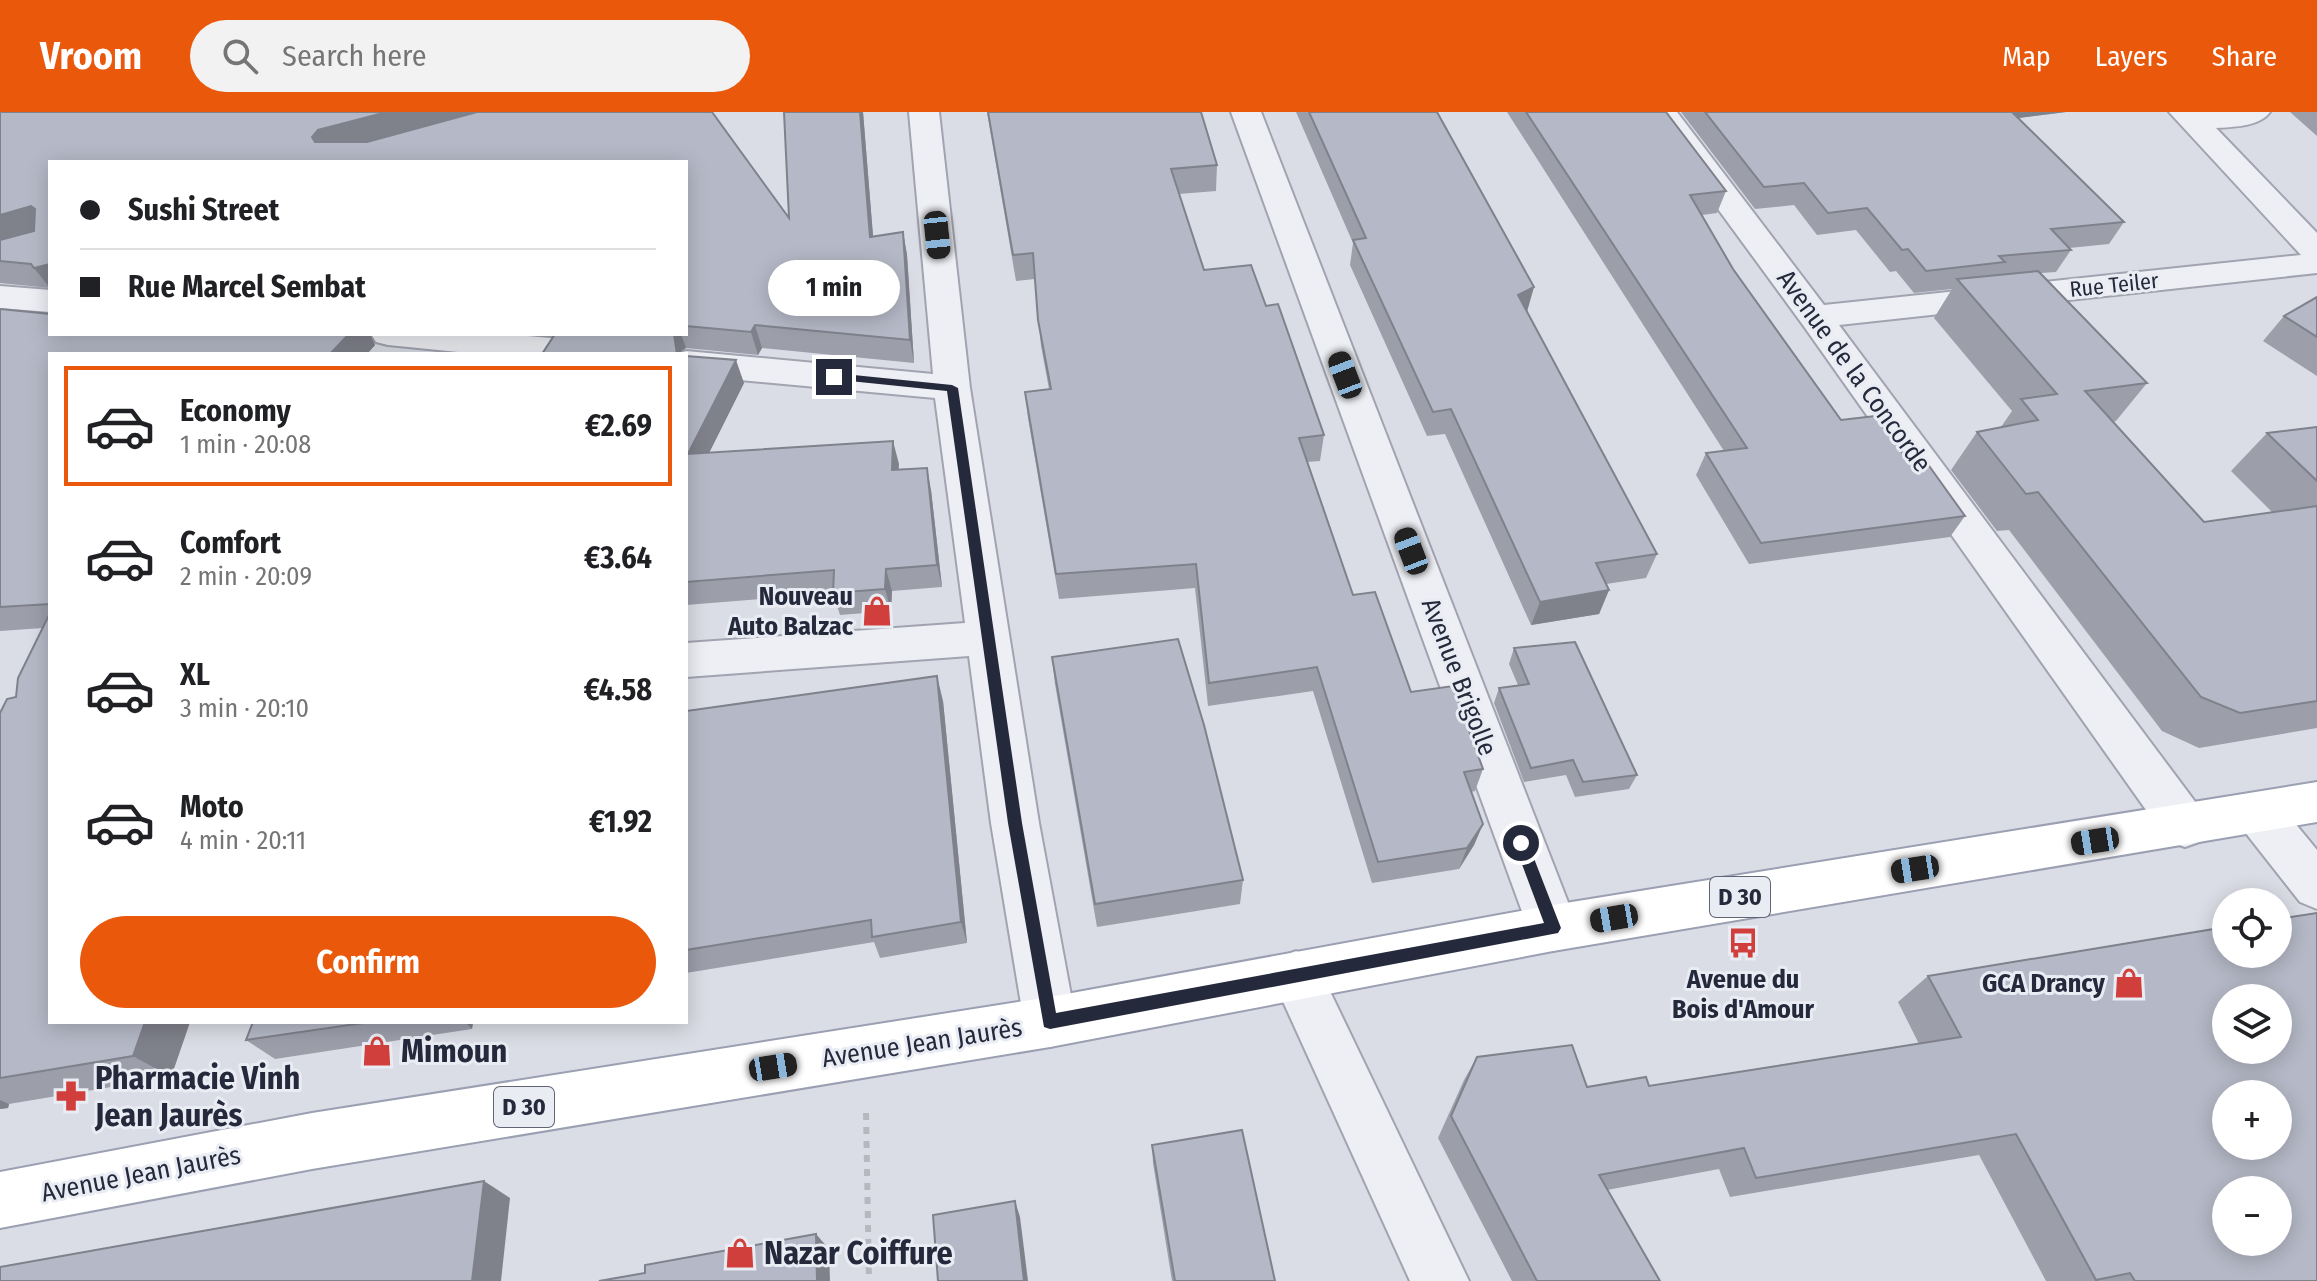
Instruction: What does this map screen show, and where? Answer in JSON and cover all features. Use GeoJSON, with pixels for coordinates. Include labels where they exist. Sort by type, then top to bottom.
{"type":"FeatureCollection","features":[{"type":"Feature","properties":{"kind":"main road","name":"Avenue Jean Jaurès"},"geometry":{"type":"LineString","coordinates":[[0,1200],[312,1141],[1050,1022],[1553,928],[2317,802]]}},
{"type":"Feature","properties":{"kind":"street"},"geometry":{"type":"LineString","coordinates":[[924,112],[952,388],[1015,823],[1050,1022]]}},
{"type":"Feature","properties":{"kind":"street","name":"Avenue Brigolle"},"geometry":{"type":"LineString","coordinates":[[1246,112],[1553,928]]}},
{"type":"Feature","properties":{"kind":"street","name":"Avenue de la Concorde"},"geometry":{"type":"LineString","coordinates":[[1662,112],[2185,826]]}},
{"type":"Feature","properties":{"kind":"street"},"geometry":{"type":"LineString","coordinates":[[2188,116],[2235,118],[2255,112]]}},
{"type":"Feature","properties":{"kind":"street"},"geometry":{"type":"LineString","coordinates":[[2188,116],[2317,252]]}},
{"type":"Feature","properties":{"kind":"street","name":"Rue Teiler"},"geometry":{"type":"LineString","coordinates":[[1815,317],[2317,263]]}},
{"type":"Feature","properties":{"kind":"street"},"geometry":{"type":"LineString","coordinates":[[0,297],[48,301]]}},
{"type":"Feature","properties":{"kind":"street"},"geometry":{"type":"LineString","coordinates":[[409,336],[575,352]]}},
{"type":"Feature","properties":{"kind":"street"},"geometry":{"type":"LineString","coordinates":[[688,363],[952,388]]}},
{"type":"Feature","properties":{"kind":"street"},"geometry":{"type":"LineString","coordinates":[[688,660],[988,638]]}},
{"type":"Feature","properties":{"kind":"street"},"geometry":{"type":"LineString","coordinates":[[2258,813],[2317,887]]}},
{"type":"Feature","properties":{"kind":"street"},"geometry":{"type":"LineString","coordinates":[[1296,975],[1440,1281]]}},
{"type":"Feature","properties":{"kind":"path"},"geometry":{"type":"LineString","coordinates":[[865,1052],[869,1281]]}},
{"type":"Feature","properties":{"kind":"building"},"geometry":{"type":"Polygon","coordinates":[[[0,112],[387,112],[318,130],[312,137],[315,142],[367,142],[477,112],[712,112],[789,218],[784,112],[860,112],[870,237],[903,232],[910,340],[755,325],[751,332],[688,326],[688,160],[48,160],[48,264],[34,268],[31,264],[0,261],[0,240],[34,231],[35,209],[31,206],[0,215],[0,112]]]}},
{"type":"Feature","properties":{"kind":"building"},"geometry":{"type":"Polygon","coordinates":[[[988,112],[1201,112],[1217,165],[1171,169],[1204,270],[1251,265],[1266,306],[1278,304],[1324,435],[1299,438],[1353,595],[1375,592],[1411,692],[1453,686],[1483,769],[1464,772],[1483,824],[1467,848],[1378,862],[1317,667],[1209,683],[1196,564],[1056,574],[1025,392],[1051,389],[1038,320],[1033,253],[1013,255],[988,112]]]}},
{"type":"Feature","properties":{"kind":"building"},"geometry":{"type":"Polygon","coordinates":[[[1309,112],[1437,112],[1534,287],[1518,295],[1657,554],[1596,563],[1609,590],[1540,602],[1451,409],[1433,412],[1353,240],[1366,238],[1309,112]]]}},
{"type":"Feature","properties":{"kind":"building"},"geometry":{"type":"Polygon","coordinates":[[[1526,112],[1666,112],[1726,191],[1690,195],[1733,269],[1841,420],[1875,416],[1907,459],[1922,456],[1965,516],[1761,543],[1706,453],[1747,448],[1526,112]]]}},
{"type":"Feature","properties":{"kind":"building"},"geometry":{"type":"Polygon","coordinates":[[[1705,112],[2012,112],[2124,222],[2051,229],[2071,250],[1999,256],[2005,262],[1926,271],[1908,249],[1902,250],[1867,208],[1828,213],[1804,183],[1764,187],[1705,112]]]}},
{"type":"Feature","properties":{"kind":"building"},"geometry":{"type":"Polygon","coordinates":[[[2038,271],[2147,383],[2085,391],[2204,522],[2317,506],[2317,701],[2240,713],[2201,697],[2038,492],[2026,494],[1977,432],[2038,420],[2021,399],[2057,394],[1957,279],[2038,271]]]}},
{"type":"Feature","properties":{"kind":"building"},"geometry":{"type":"Polygon","coordinates":[[[2317,297],[2317,337],[2284,316],[2317,297]]]}},
{"type":"Feature","properties":{"kind":"building"},"geometry":{"type":"Polygon","coordinates":[[[0,309],[48,314],[48,336],[347,336],[332,352],[48,352],[48,604],[0,607],[0,309]]]}},
{"type":"Feature","properties":{"kind":"building"},"geometry":{"type":"Polygon","coordinates":[[[554,336],[674,336],[677,352],[543,352],[554,336]]]}},
{"type":"Feature","properties":{"kind":"building"},"geometry":{"type":"Polygon","coordinates":[[[688,356],[736,360],[688,454],[688,356]]]}},
{"type":"Feature","properties":{"kind":"building"},"geometry":{"type":"Polygon","coordinates":[[[2317,427],[2317,481],[2267,433],[2317,427]]]}},
{"type":"Feature","properties":{"kind":"building"},"geometry":{"type":"Polygon","coordinates":[[[893,441],[892,470],[927,468],[937,565],[886,569],[885,589],[833,593],[834,570],[688,582],[688,454],[893,441]]]}},
{"type":"Feature","properties":{"kind":"building"},"geometry":{"type":"Polygon","coordinates":[[[48,617],[48,1024],[144,1024],[133,1056],[0,1078],[0,713],[7,699],[16,697],[18,678],[48,617]]]}},
{"type":"Feature","properties":{"kind":"building"},"geometry":{"type":"Polygon","coordinates":[[[1178,639],[1204,725],[1243,880],[1095,904],[1052,657],[1178,639]]]}},
{"type":"Feature","properties":{"kind":"building"},"geometry":{"type":"Polygon","coordinates":[[[1575,642],[1637,775],[1583,782],[1573,760],[1531,768],[1499,688],[1529,684],[1514,648],[1575,642]]]}},
{"type":"Feature","properties":{"kind":"building"},"geometry":{"type":"Polygon","coordinates":[[[937,676],[961,922],[872,937],[871,920],[688,950],[688,711],[937,676]]]}},
{"type":"Feature","properties":{"kind":"building"},"geometry":{"type":"Polygon","coordinates":[[[2317,913],[2317,1281],[2135,1281],[2130,1273],[2096,1280],[2016,1134],[1756,1178],[1744,1148],[1599,1175],[1660,1281],[1537,1281],[1451,1116],[1477,1057],[1572,1045],[1587,1087],[1646,1077],[1649,1086],[1961,1037],[1928,976],[2212,929],[2212,968],[2292,968],[2292,917],[2317,913]]]}},
{"type":"Feature","properties":{"kind":"building"},"geometry":{"type":"Polygon","coordinates":[[[252,1024],[356,1024],[246,1040],[252,1024]]]}},
{"type":"Feature","properties":{"kind":"building"},"geometry":{"type":"Polygon","coordinates":[[[1242,1130],[1275,1281],[1175,1281],[1152,1145],[1242,1130]]]}},
{"type":"Feature","properties":{"kind":"building"},"geometry":{"type":"Polygon","coordinates":[[[484,1181],[472,1281],[0,1281],[0,1267],[484,1181]]]}},
{"type":"Feature","properties":{"kind":"building"},"geometry":{"type":"Polygon","coordinates":[[[1015,1201],[1024,1281],[938,1281],[933,1215],[1015,1201]]]}},
{"type":"Feature","properties":{"kind":"building"},"geometry":{"type":"Polygon","coordinates":[[[816,1234],[817,1281],[599,1281],[645,1273],[645,1265],[816,1234]]]}},
{"type":"Feature","properties":{"kind":"place","name":"Nouveau Auto Balzac"},"geometry":{"type":"Point","coordinates":[877,611]}},
{"type":"Feature","properties":{"kind":"place","name":"Avenue du Bois d'Amour"},"geometry":{"type":"Point","coordinates":[1743,943]}},
{"type":"Feature","properties":{"kind":"place","name":"GCA Drancy"},"geometry":{"type":"Point","coordinates":[2129,983]}},
{"type":"Feature","properties":{"kind":"place","name":"Mimoun"},"geometry":{"type":"Point","coordinates":[377,1051]}},
{"type":"Feature","properties":{"kind":"place","name":"Pharmacie Vinh Jean Jaurès"},"geometry":{"type":"Point","coordinates":[71,1096]}},
{"type":"Feature","properties":{"kind":"place","name":"Nazar Coiffure"},"geometry":{"type":"Point","coordinates":[740,1253]}},
{"type":"Feature","properties":{"kind":"route"},"geometry":{"type":"LineString","coordinates":[[834,377],[952,388],[1015,823],[1050,1022],[1553,928],[1521,843]]}}]}
